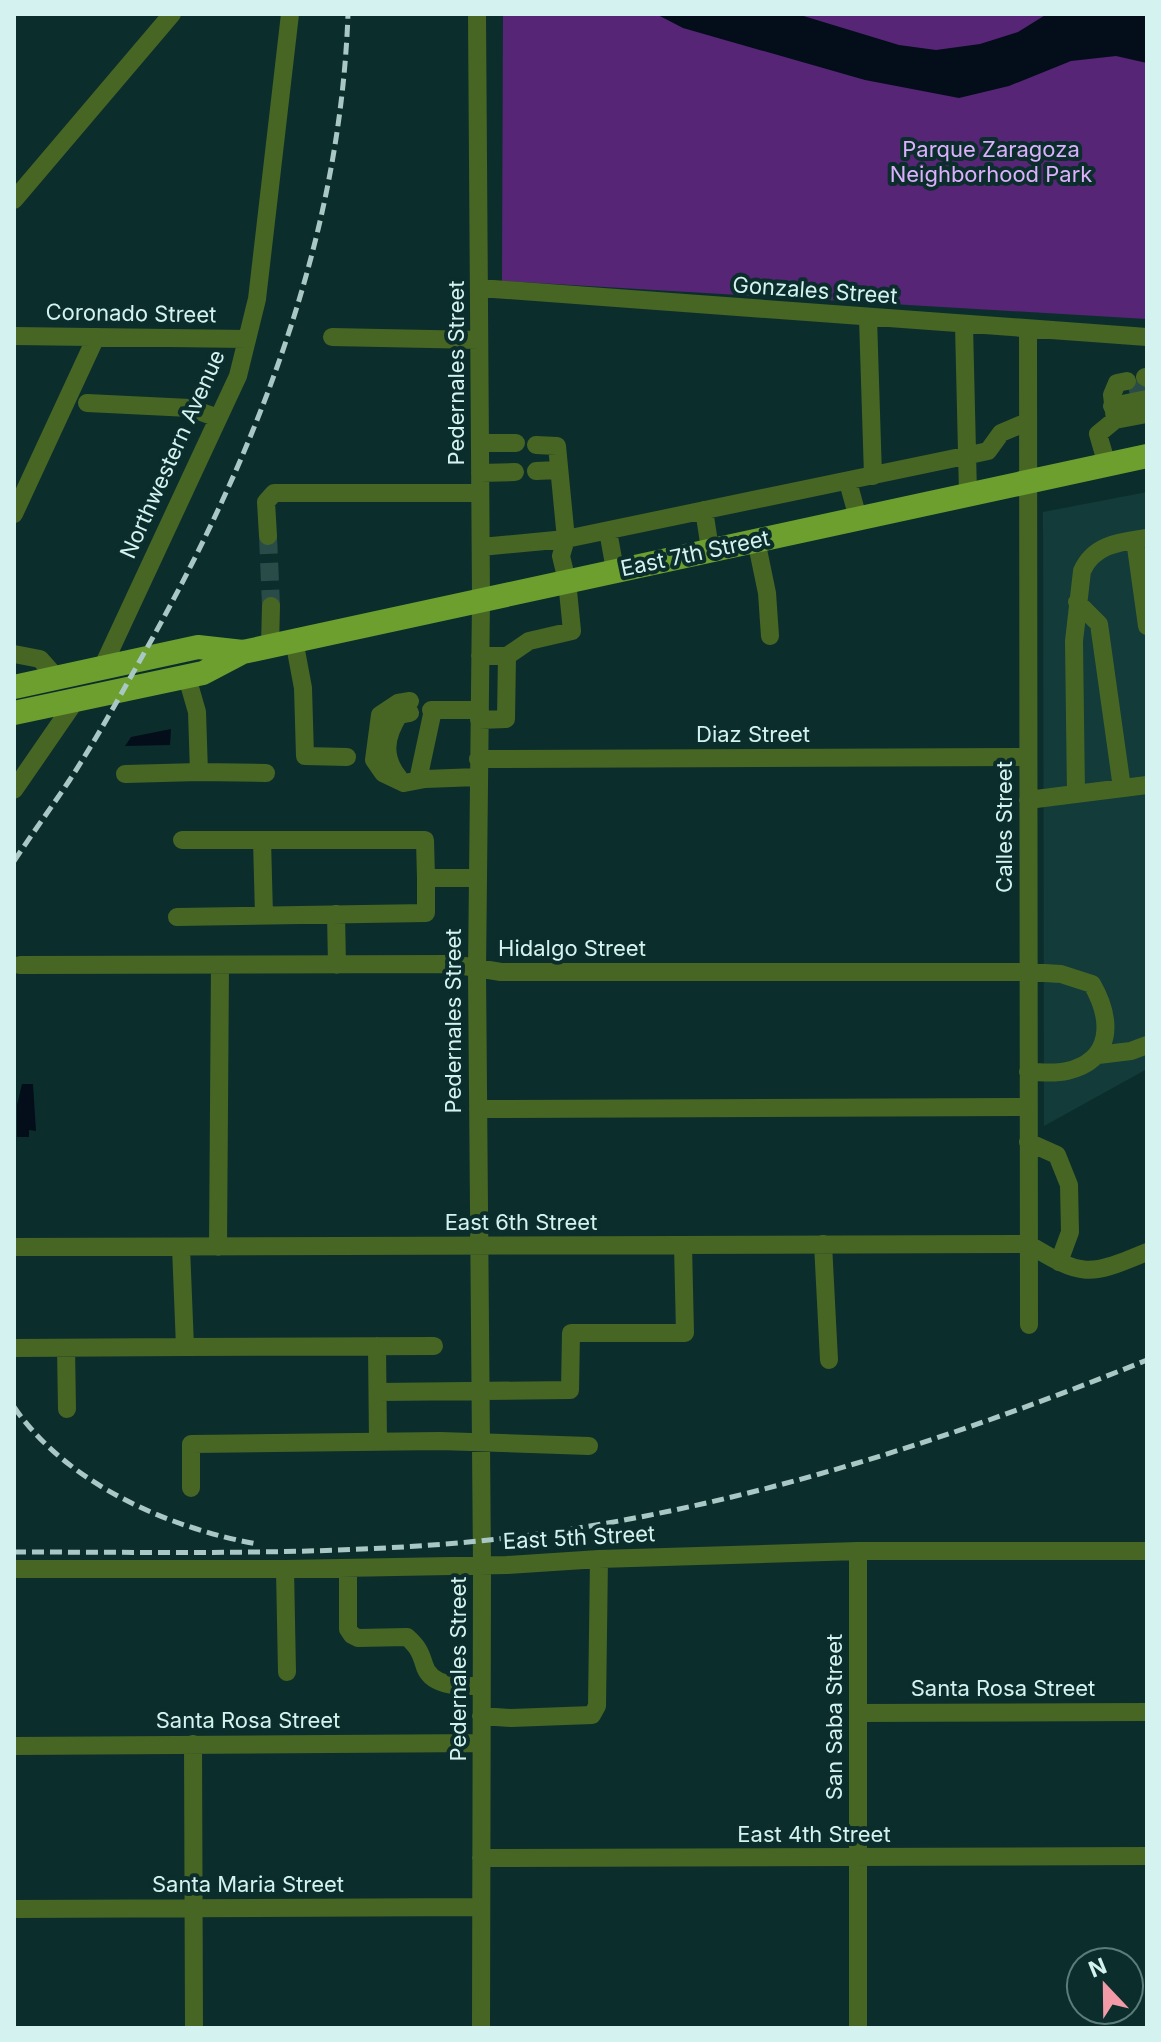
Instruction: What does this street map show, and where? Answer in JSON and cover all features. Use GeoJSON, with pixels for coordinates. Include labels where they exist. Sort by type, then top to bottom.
{"type":"FeatureCollection","features":[{"type":"Feature","properties":{"kind":"main road","name":"East 7th Street"},"geometry":{"type":"LineString","coordinates":[[14,713],[203,673],[243,652],[282,643],[1147,456]]}},
{"type":"Feature","properties":{"kind":"main road","name":"East 7th Street"},"geometry":{"type":"LineString","coordinates":[[14,687],[198,647],[243,652]]}},
{"type":"Feature","properties":{"kind":"street"},"geometry":{"type":"LineString","coordinates":[[14,199],[172,14]]}},
{"type":"Feature","properties":{"kind":"street","name":"Northwestern Avenue"},"geometry":{"type":"LineString","coordinates":[[102,668],[238,376],[257,299],[290,14]]}},
{"type":"Feature","properties":{"kind":"street","name":"Pedernales Street"},"geometry":{"type":"LineString","coordinates":[[477,14],[481,547],[477,878],[482,1565],[481,2028]]}},
{"type":"Feature","properties":{"kind":"street","name":"Gonzales Street"},"geometry":{"type":"LineString","coordinates":[[480,288],[1147,337]]}},
{"type":"Feature","properties":{"kind":"street"},"geometry":{"type":"LineString","coordinates":[[868,318],[873,476]]}},
{"type":"Feature","properties":{"kind":"street"},"geometry":{"type":"LineString","coordinates":[[964,325],[968,494]]}},
{"type":"Feature","properties":{"kind":"street","name":"Calles Street"},"geometry":{"type":"LineString","coordinates":[[1028,330],[1029,1325]]}},
{"type":"Feature","properties":{"kind":"street","name":"Coronado Street"},"geometry":{"type":"LineString","coordinates":[[14,336],[247,339]]}},
{"type":"Feature","properties":{"kind":"street"},"geometry":{"type":"LineString","coordinates":[[14,514],[18,495],[96,337]]}},
{"type":"Feature","properties":{"kind":"street"},"geometry":{"type":"LineString","coordinates":[[332,337],[479,340]]}},
{"type":"Feature","properties":{"kind":"street"},"geometry":{"type":"LineString","coordinates":[[1131,391],[1147,399]]}},
{"type":"Feature","properties":{"kind":"street"},"geometry":{"type":"LineString","coordinates":[[1131,391],[1147,414]]}},
{"type":"Feature","properties":{"kind":"street"},"geometry":{"type":"LineString","coordinates":[[1107,465],[1098,434],[1131,391]]}},
{"type":"Feature","properties":{"kind":"street"},"geometry":{"type":"LineString","coordinates":[[87,403],[190,408],[218,418]]}},
{"type":"Feature","properties":{"kind":"street"},"geometry":{"type":"LineString","coordinates":[[481,547],[566,539],[988,451],[1001,433],[1027,422]]}},
{"type":"Feature","properties":{"kind":"street"},"geometry":{"type":"LineString","coordinates":[[480,443],[516,443]]}},
{"type":"Feature","properties":{"kind":"street"},"geometry":{"type":"LineString","coordinates":[[480,656],[507,656],[529,641],[572,631],[561,556],[566,539],[557,446],[536,445]]}},
{"type":"Feature","properties":{"kind":"street"},"geometry":{"type":"LineString","coordinates":[[536,471],[559,470]]}},
{"type":"Feature","properties":{"kind":"street"},"geometry":{"type":"LineString","coordinates":[[480,473],[515,472]]}},
{"type":"Feature","properties":{"kind":"street"},"geometry":{"type":"LineString","coordinates":[[848,482],[858,518]]}},
{"type":"Feature","properties":{"kind":"street"},"geometry":{"type":"LineString","coordinates":[[268,536],[266,502],[274,493],[480,493]]}},
{"type":"Feature","properties":{"kind":"street"},"geometry":{"type":"LineString","coordinates":[[704,510],[710,549]]}},
{"type":"Feature","properties":{"kind":"street"},"geometry":{"type":"LineString","coordinates":[[608,531],[615,570]]}},
{"type":"Feature","properties":{"kind":"street"},"geometry":{"type":"LineString","coordinates":[[1076,794],[1074,641],[1077,602],[1086,561],[1099,549],[1141,539],[1147,626]]}},
{"type":"Feature","properties":{"kind":"street"},"geometry":{"type":"LineString","coordinates":[[756,540],[767,593],[770,636]]}},
{"type":"Feature","properties":{"kind":"street"},"geometry":{"type":"LineString","coordinates":[[1077,602],[1099,624],[1122,788]]}},
{"type":"Feature","properties":{"kind":"street"},"geometry":{"type":"LineString","coordinates":[[271,606],[282,643],[303,688],[305,756],[347,757]]}},
{"type":"Feature","properties":{"kind":"street"},"geometry":{"type":"LineString","coordinates":[[14,654],[40,659],[57,678]]}},
{"type":"Feature","properties":{"kind":"street"},"geometry":{"type":"LineString","coordinates":[[410,707],[398,703],[380,715],[374,760],[383,773],[411,782],[432,710],[506,719],[507,656]]}},
{"type":"Feature","properties":{"kind":"street"},"geometry":{"type":"LineString","coordinates":[[187,677],[197,712],[199,772]]}},
{"type":"Feature","properties":{"kind":"street"},"geometry":{"type":"LineString","coordinates":[[14,790],[76,700]]}},
{"type":"Feature","properties":{"kind":"street","name":"Diaz Street"},"geometry":{"type":"LineString","coordinates":[[411,782],[478,768],[1028,757]]}},
{"type":"Feature","properties":{"kind":"street"},"geometry":{"type":"LineString","coordinates":[[125,774],[266,773]]}},
{"type":"Feature","properties":{"kind":"street"},"geometry":{"type":"LineString","coordinates":[[1028,800],[1147,785]]}},
{"type":"Feature","properties":{"kind":"street"},"geometry":{"type":"LineString","coordinates":[[177,917],[426,913],[425,840],[182,840]]}},
{"type":"Feature","properties":{"kind":"street"},"geometry":{"type":"LineString","coordinates":[[262,840],[264,915]]}},
{"type":"Feature","properties":{"kind":"street"},"geometry":{"type":"LineString","coordinates":[[426,878],[477,878]]}},
{"type":"Feature","properties":{"kind":"street"},"geometry":{"type":"LineString","coordinates":[[336,914],[337,965]]}},
{"type":"Feature","properties":{"kind":"street","name":"Hidalgo Street"},"geometry":{"type":"LineString","coordinates":[[20,965],[452,964],[501,972],[1061,974],[1092,984],[1104,1004],[1106,1032],[1098,1055]]}},
{"type":"Feature","properties":{"kind":"street"},"geometry":{"type":"LineString","coordinates":[[218,1247],[220,965]]}},
{"type":"Feature","properties":{"kind":"street"},"geometry":{"type":"LineString","coordinates":[[1028,1072],[1065,1072],[1086,1064],[1098,1055],[1131,1051],[1147,1045]]}},
{"type":"Feature","properties":{"kind":"street"},"geometry":{"type":"LineString","coordinates":[[478,1109],[1028,1107]]}},
{"type":"Feature","properties":{"kind":"street"},"geometry":{"type":"LineString","coordinates":[[1028,1142],[1057,1155],[1069,1185],[1070,1232],[1059,1262]]}},
{"type":"Feature","properties":{"kind":"street"},"geometry":{"type":"LineString","coordinates":[[823,1244],[829,1360]]}},
{"type":"Feature","properties":{"kind":"street"},"geometry":{"type":"LineString","coordinates":[[1028,1244],[1078,1270],[1098,1270],[1147,1252]]}},
{"type":"Feature","properties":{"kind":"street","name":"East 6th Street"},"geometry":{"type":"LineString","coordinates":[[14,1247],[1028,1244]]}},
{"type":"Feature","properties":{"kind":"street"},"geometry":{"type":"LineString","coordinates":[[378,1392],[570,1390],[571,1333],[685,1333],[683,1245]]}},
{"type":"Feature","properties":{"kind":"street"},"geometry":{"type":"LineString","coordinates":[[181,1247],[185,1347]]}},
{"type":"Feature","properties":{"kind":"street"},"geometry":{"type":"LineString","coordinates":[[377,1346],[378,1442]]}},
{"type":"Feature","properties":{"kind":"street"},"geometry":{"type":"LineString","coordinates":[[14,1348],[434,1346]]}},
{"type":"Feature","properties":{"kind":"street"},"geometry":{"type":"LineString","coordinates":[[66,1348],[67,1409]]}},
{"type":"Feature","properties":{"kind":"street"},"geometry":{"type":"LineString","coordinates":[[191,1488],[191,1444],[481,1442],[589,1446]]}},
{"type":"Feature","properties":{"kind":"street","name":"East 5th Street"},"geometry":{"type":"LineString","coordinates":[[14,1569],[348,1568],[858,1551],[1147,1551]]}},
{"type":"Feature","properties":{"kind":"street","name":"San Saba Street"},"geometry":{"type":"LineString","coordinates":[[858,1551],[858,2028]]}},
{"type":"Feature","properties":{"kind":"street"},"geometry":{"type":"LineString","coordinates":[[481,1716],[592,1715],[597,1706],[599,1559]]}},
{"type":"Feature","properties":{"kind":"street"},"geometry":{"type":"LineString","coordinates":[[348,1568],[348,1629],[352,1635],[358,1638],[407,1637],[421,1652],[426,1669],[438,1681],[481,1686]]}},
{"type":"Feature","properties":{"kind":"street"},"geometry":{"type":"LineString","coordinates":[[285,1569],[287,1672]]}},
{"type":"Feature","properties":{"kind":"street","name":"Santa Rosa Street"},"geometry":{"type":"LineString","coordinates":[[859,1713],[1147,1712]]}},
{"type":"Feature","properties":{"kind":"street","name":"Santa Rosa Street"},"geometry":{"type":"LineString","coordinates":[[14,1746],[481,1743]]}},
{"type":"Feature","properties":{"kind":"street"},"geometry":{"type":"LineString","coordinates":[[193,1744],[194,2028]]}},
{"type":"Feature","properties":{"kind":"street","name":"East 4th Street"},"geometry":{"type":"LineString","coordinates":[[481,1858],[1147,1856]]}},
{"type":"Feature","properties":{"kind":"street","name":"Santa Maria Street"},"geometry":{"type":"LineString","coordinates":[[14,1909],[481,1907]]}},
{"type":"Feature","properties":{"kind":"shaded area"},"geometry":{"type":"Polygon","coordinates":[[[656,14],[797,14],[899,45],[936,50],[980,44],[1018,32],[1047,14],[1147,14],[1147,63],[1116,56],[1071,61],[1009,86],[959,98],[865,80],[683,28],[656,14]]]}},
{"type":"Feature","properties":{"kind":"shaded area"},"geometry":{"type":"Polygon","coordinates":[[[1147,492],[1147,1069],[1044,1126],[1043,512],[1147,492]]]}},
{"type":"Feature","properties":{"kind":"shaded area"},"geometry":{"type":"Polygon","coordinates":[[[171,729],[170,745],[125,746],[131,737],[171,729]]]}},
{"type":"Feature","properties":{"kind":"shaded area"},"geometry":{"type":"Polygon","coordinates":[[[22,1084],[33,1084],[36,1131],[29,1130],[29,1137],[17,1137],[17,1105],[22,1084]]]}},
{"type":"Feature","properties":{"kind":"green space","name":"Parque Zaragoza Neighborhood Park"},"geometry":{"type":"Polygon","coordinates":[[[503,14],[1147,14],[1147,319],[502,281],[503,14]]]}},
{"type":"Feature","properties":{"kind":"tunnel"},"geometry":{"type":"LineString","coordinates":[[1129,391],[1147,387]]}},
{"type":"Feature","properties":{"kind":"tunnel"},"geometry":{"type":"LineString","coordinates":[[268,536],[271,606]]}},
{"type":"Feature","properties":{"kind":"railway"},"geometry":{"type":"LineString","coordinates":[[14,861],[80,764],[152,639],[227,491],[259,415],[311,259],[329,179],[342,97],[348,14]]}},
{"type":"Feature","properties":{"kind":"railway"},"geometry":{"type":"LineString","coordinates":[[14,1552],[363,1549],[479,1541],[564,1530],[650,1515],[819,1474],[985,1421],[1147,1360]]}},
{"type":"Feature","properties":{"kind":"railway"},"geometry":{"type":"LineString","coordinates":[[14,1407],[62,1459],[122,1498],[189,1527],[257,1544]]}}]}
